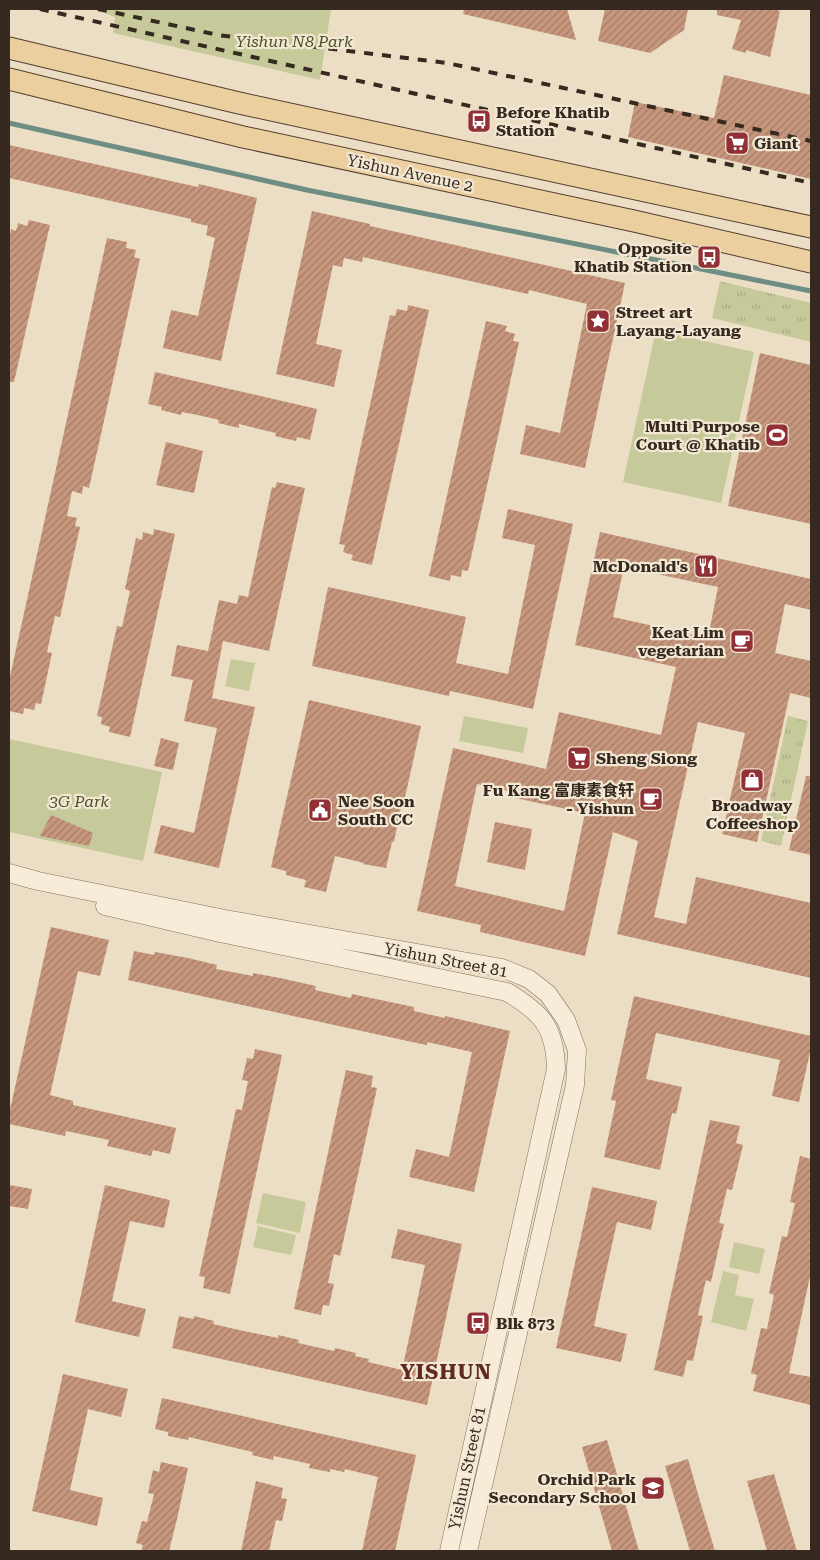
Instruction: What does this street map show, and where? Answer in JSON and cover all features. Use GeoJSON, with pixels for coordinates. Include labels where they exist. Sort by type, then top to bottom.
{"type":"FeatureCollection","features":[{"type":"Feature","properties":{"kind":"main road","name":"Yishun Avenue 2"},"geometry":{"type":"LineString","coordinates":[[9,48],[96,70],[300,116],[811,227]]}},
{"type":"Feature","properties":{"kind":"main road","name":"Yishun Avenue 2"},"geometry":{"type":"LineString","coordinates":[[9,79],[243,137],[634,221],[811,262]]}},
{"type":"Feature","properties":{"kind":"main road"},"geometry":{"type":"LineString","coordinates":[[292,147],[312,145],[317,139],[319,131],[314,124],[300,116]]}},
{"type":"Feature","properties":{"kind":"street","name":"Yishun Street 81"},"geometry":{"type":"LineString","coordinates":[[9,873],[38,881],[216,917],[502,968],[530,979],[548,994],[566,1020],[577,1050],[575,1085],[468,1551]]}},
{"type":"Feature","properties":{"kind":"street","name":"Yishun Street 81"},"geometry":{"type":"LineString","coordinates":[[9,884],[220,933],[507,992],[529,1006],[547,1027],[555,1050],[556,1069],[449,1551]]}},
{"type":"Feature","properties":{"kind":"green space","name":"Yishun N8 Park"},"geometry":{"type":"Polygon","coordinates":[[[93,9],[331,9],[320,80],[113,33],[115,17],[93,9]]]}},
{"type":"Feature","properties":{"kind":"green space"},"geometry":{"type":"Polygon","coordinates":[[[720,281],[811,303],[811,342],[712,318],[720,281]]]}},
{"type":"Feature","properties":{"kind":"green space"},"geometry":{"type":"Polygon","coordinates":[[[656,330],[754,352],[721,503],[623,482],[656,330]]]}},
{"type":"Feature","properties":{"kind":"green space"},"geometry":{"type":"Polygon","coordinates":[[[231,659],[255,663],[249,691],[225,686],[231,659]]]}},
{"type":"Feature","properties":{"kind":"green space"},"geometry":{"type":"Polygon","coordinates":[[[464,716],[528,728],[523,753],[459,741],[464,716]]]}},
{"type":"Feature","properties":{"kind":"green space"},"geometry":{"type":"Polygon","coordinates":[[[788,716],[808,721],[781,846],[761,841],[788,716]]]}},
{"type":"Feature","properties":{"kind":"green space","name":"3G Park"},"geometry":{"type":"Polygon","coordinates":[[[9,739],[162,772],[143,861],[9,832],[9,739]]]}},
{"type":"Feature","properties":{"kind":"green space"},"geometry":{"type":"Polygon","coordinates":[[[263,1193],[306,1202],[300,1233],[256,1223],[263,1193]]]}},
{"type":"Feature","properties":{"kind":"green space"},"geometry":{"type":"Polygon","coordinates":[[[258,1226],[296,1235],[291,1255],[253,1247],[258,1226]]]}},
{"type":"Feature","properties":{"kind":"green space"},"geometry":{"type":"Polygon","coordinates":[[[734,1242],[765,1249],[759,1274],[729,1267],[734,1242]]]}},
{"type":"Feature","properties":{"kind":"green space"},"geometry":{"type":"Polygon","coordinates":[[[723,1271],[739,1275],[735,1295],[754,1299],[746,1331],[711,1322],[723,1271]]]}},
{"type":"Feature","properties":{"kind":"building"},"geometry":{"type":"Polygon","coordinates":[[[464,9],[567,9],[576,40],[463,14],[464,9]]]}},
{"type":"Feature","properties":{"kind":"building"},"geometry":{"type":"Polygon","coordinates":[[[605,9],[688,9],[684,30],[650,53],[598,41],[605,9]]]}},
{"type":"Feature","properties":{"kind":"building"},"geometry":{"type":"Polygon","coordinates":[[[717,9],[778,9],[780,11],[770,57],[746,50],[746,53],[732,49],[741,20],[717,15],[717,9]]]}},
{"type":"Feature","properties":{"kind":"building"},"geometry":{"type":"Polygon","coordinates":[[[724,75],[811,95],[811,179],[628,137],[635,102],[714,118],[724,75]]]}},
{"type":"Feature","properties":{"kind":"building"},"geometry":{"type":"Polygon","coordinates":[[[9,145],[198,187],[199,184],[257,198],[221,361],[163,348],[171,310],[198,316],[215,238],[206,235],[208,226],[191,222],[191,219],[9,178],[9,145]]]}},
{"type":"Feature","properties":{"kind":"building"},"geometry":{"type":"Polygon","coordinates":[[[312,211],[370,224],[370,226],[625,283],[585,468],[520,454],[526,425],[560,433],[587,304],[529,290],[528,294],[363,257],[362,262],[344,258],[342,267],[333,265],[316,344],[342,350],[334,387],[276,374],[312,211]]]}},
{"type":"Feature","properties":{"kind":"building"},"geometry":{"type":"Polygon","coordinates":[[[29,220],[50,225],[14,382],[9,382],[9,239],[11,229],[16,231],[18,223],[27,226],[29,220]]]}},
{"type":"Feature","properties":{"kind":"building"},"geometry":{"type":"Polygon","coordinates":[[[107,238],[127,242],[126,248],[136,250],[134,257],[140,259],[89,488],[83,486],[82,494],[72,491],[67,516],[77,518],[75,526],[80,527],[60,617],[55,616],[47,652],[52,653],[41,704],[36,703],[34,710],[24,708],[23,714],[9,711],[9,681],[107,238]]]}},
{"type":"Feature","properties":{"kind":"building"},"geometry":{"type":"Polygon","coordinates":[[[408,305],[429,310],[372,565],[351,560],[353,555],[343,552],[345,545],[339,544],[390,315],[395,316],[397,309],[407,311],[408,305]]]}},
{"type":"Feature","properties":{"kind":"building"},"geometry":{"type":"Polygon","coordinates":[[[486,321],[507,326],[505,331],[515,334],[513,341],[519,342],[468,571],[462,570],[461,577],[451,575],[450,581],[429,576],[486,321]]]}},
{"type":"Feature","properties":{"kind":"building","name":"Multi Purpose Court @ Khatib"},"geometry":{"type":"Polygon","coordinates":[[[760,353],[811,365],[811,524],[728,506],[760,353]]]}},
{"type":"Feature","properties":{"kind":"building"},"geometry":{"type":"Polygon","coordinates":[[[155,372],[317,409],[310,440],[297,437],[296,441],[275,436],[276,433],[239,424],[239,428],[218,423],[219,420],[198,415],[182,412],[181,415],[161,410],[162,407],[148,404],[155,372]]]}},
{"type":"Feature","properties":{"kind":"building"},"geometry":{"type":"Polygon","coordinates":[[[166,442],[203,451],[194,493],[156,485],[166,442]]]}},
{"type":"Feature","properties":{"kind":"building"},"geometry":{"type":"Polygon","coordinates":[[[277,482],[305,488],[269,651],[223,641],[212,698],[255,707],[219,868],[154,853],[161,825],[194,833],[217,728],[184,721],[193,680],[171,676],[177,645],[208,651],[219,600],[237,604],[239,595],[248,597],[272,487],[275,488],[277,482]]]}},
{"type":"Feature","properties":{"kind":"building"},"geometry":{"type":"Polygon","coordinates":[[[508,509],[573,524],[533,709],[450,691],[449,696],[312,666],[328,587],[466,617],[456,663],[508,674],[535,545],[502,538],[508,509]]]}},
{"type":"Feature","properties":{"kind":"building"},"geometry":{"type":"Polygon","coordinates":[[[154,529],[175,534],[130,737],[109,732],[110,727],[101,724],[102,717],[97,716],[117,626],[122,627],[130,591],[125,589],[136,538],[142,540],[143,532],[153,535],[154,529]]]}},
{"type":"Feature","properties":{"kind":"building"},"geometry":{"type":"Polygon","coordinates":[[[600,532],[811,579],[811,610],[785,604],[775,653],[811,661],[811,698],[790,693],[757,842],[722,834],[745,733],[698,722],[654,917],[686,924],[696,877],[811,903],[811,978],[617,934],[638,841],[613,832],[585,956],[480,932],[481,925],[417,911],[453,748],[546,769],[559,712],[661,735],[676,667],[575,645],[600,532]],[[624,567],[613,617],[708,638],[718,587],[624,567]],[[477,784],[455,886],[564,911],[585,813],[511,797],[512,792],[477,784]]]}},
{"type":"Feature","properties":{"kind":"building","name":"Nee Soon South CC"},"geometry":{"type":"Polygon","coordinates":[[[309,700],[421,726],[394,842],[392,842],[386,868],[335,856],[326,892],[304,887],[306,880],[286,875],[286,871],[271,867],[309,700]]]}},
{"type":"Feature","properties":{"kind":"building"},"geometry":{"type":"Polygon","coordinates":[[[161,738],[179,743],[173,770],[154,766],[161,738]]]}},
{"type":"Feature","properties":{"kind":"building"},"geometry":{"type":"Polygon","coordinates":[[[806,776],[811,776],[811,855],[789,850],[806,776]]]}},
{"type":"Feature","properties":{"kind":"building"},"geometry":{"type":"Polygon","coordinates":[[[51,815],[93,833],[89,846],[40,836],[51,815]]]}},
{"type":"Feature","properties":{"kind":"building"},"geometry":{"type":"Polygon","coordinates":[[[495,822],[532,829],[525,870],[487,862],[495,822]]]}},
{"type":"Feature","properties":{"kind":"building"},"geometry":{"type":"Polygon","coordinates":[[[51,927],[109,940],[100,976],[78,971],[50,1095],[73,1101],[73,1105],[176,1128],[170,1154],[153,1150],[151,1156],[107,1146],[109,1140],[66,1131],[65,1136],[9,1124],[9,1114],[51,927]]]}},
{"type":"Feature","properties":{"kind":"building"},"geometry":{"type":"Polygon","coordinates":[[[134,951],[154,955],[155,952],[188,958],[217,965],[216,969],[253,976],[253,973],[280,978],[316,986],[315,990],[351,998],[352,994],[414,1007],[414,1011],[510,1031],[474,1192],[409,1177],[416,1149],[449,1157],[472,1052],[427,1042],[427,1045],[412,1042],[128,980],[134,951]]]}},
{"type":"Feature","properties":{"kind":"building"},"geometry":{"type":"Polygon","coordinates":[[[634,996],[811,1036],[811,1048],[799,1102],[772,1096],[780,1060],[656,1033],[646,1079],[682,1087],[676,1114],[672,1113],[660,1170],[604,1157],[616,1101],[611,1100],[634,996]]]}},
{"type":"Feature","properties":{"kind":"building"},"geometry":{"type":"Polygon","coordinates":[[[255,1049],[282,1055],[230,1294],[203,1288],[205,1277],[199,1276],[236,1109],[242,1110],[248,1081],[242,1080],[247,1058],[253,1059],[255,1049]]]}},
{"type":"Feature","properties":{"kind":"building"},"geometry":{"type":"Polygon","coordinates":[[[346,1070],[373,1076],[371,1087],[377,1088],[340,1256],[334,1254],[328,1283],[334,1284],[329,1306],[323,1305],[321,1315],[294,1309],[346,1070]]]}},
{"type":"Feature","properties":{"kind":"building"},"geometry":{"type":"Polygon","coordinates":[[[710,1120],[740,1126],[736,1143],[743,1145],[732,1190],[727,1189],[719,1223],[724,1224],[711,1282],[706,1280],[698,1315],[703,1316],[693,1361],[687,1360],[683,1377],[654,1370],[710,1120]]]}},
{"type":"Feature","properties":{"kind":"building"},"geometry":{"type":"Polygon","coordinates":[[[800,1156],[811,1159],[811,1272],[789,1373],[811,1377],[811,1405],[753,1391],[757,1375],[751,1373],[761,1328],[767,1329],[774,1295],[769,1293],[782,1236],[787,1237],[795,1203],[790,1202],[800,1156]]]}},
{"type":"Feature","properties":{"kind":"building"},"geometry":{"type":"Polygon","coordinates":[[[9,1185],[32,1189],[28,1209],[9,1206],[9,1185]]]}},
{"type":"Feature","properties":{"kind":"building"},"geometry":{"type":"Polygon","coordinates":[[[105,1185],[170,1200],[164,1228],[130,1221],[112,1301],[146,1309],[139,1337],[75,1322],[105,1185]]]}},
{"type":"Feature","properties":{"kind":"building"},"geometry":{"type":"Polygon","coordinates":[[[592,1187],[657,1201],[651,1230],[617,1222],[594,1326],[627,1334],[621,1362],[556,1348],[592,1187]]]}},
{"type":"Feature","properties":{"kind":"building"},"geometry":{"type":"Polygon","coordinates":[[[398,1229],[462,1244],[427,1405],[172,1348],[179,1316],[193,1319],[194,1316],[214,1321],[213,1324],[239,1330],[278,1338],[278,1335],[299,1340],[298,1343],[334,1351],[335,1348],[356,1353],[355,1356],[369,1359],[368,1362],[402,1370],[425,1265],[391,1258],[398,1229]]]}},
{"type":"Feature","properties":{"kind":"building"},"geometry":{"type":"Polygon","coordinates":[[[63,1374],[128,1389],[121,1417],[88,1409],[70,1490],[103,1498],[97,1526],[32,1511],[63,1374]]]}},
{"type":"Feature","properties":{"kind":"building"},"geometry":{"type":"Polygon","coordinates":[[[162,1398],[416,1455],[395,1551],[362,1551],[378,1477],[345,1469],[344,1472],[330,1469],[330,1472],[309,1468],[310,1464],[274,1456],[273,1460],[252,1455],[253,1452],[189,1437],[188,1440],[168,1436],[168,1432],[155,1429],[162,1398]]]}},
{"type":"Feature","properties":{"kind":"building"},"geometry":{"type":"Polygon","coordinates":[[[607,1440],[639,1551],[612,1551],[582,1447],[607,1440]]]}},
{"type":"Feature","properties":{"kind":"building"},"geometry":{"type":"Polygon","coordinates":[[[688,1459],[715,1551],[690,1551],[665,1466],[688,1459]]]}},
{"type":"Feature","properties":{"kind":"building"},"geometry":{"type":"Polygon","coordinates":[[[161,1462],[188,1468],[177,1519],[169,1551],[141,1551],[143,1545],[136,1543],[142,1521],[147,1522],[154,1494],[148,1493],[153,1470],[159,1472],[161,1462]]]}},
{"type":"Feature","properties":{"kind":"building"},"geometry":{"type":"Polygon","coordinates":[[[774,1474],[797,1551],[767,1551],[747,1481],[774,1474]]]}},
{"type":"Feature","properties":{"kind":"building"},"geometry":{"type":"Polygon","coordinates":[[[256,1481],[283,1488],[281,1498],[287,1499],[282,1521],[276,1520],[269,1551],[241,1551],[256,1481]]]}},
{"type":"Feature","properties":{"kind":"waterway"},"geometry":{"type":"LineString","coordinates":[[9,123],[307,190],[811,291]]}},
{"type":"Feature","properties":{"kind":"railway"},"geometry":{"type":"LineString","coordinates":[[40,9],[811,183]]}},
{"type":"Feature","properties":{"kind":"railway"},"geometry":{"type":"LineString","coordinates":[[98,9],[218,35],[447,63],[811,141]]}},
{"type":"Feature","properties":{"kind":"place","name":"Before Khatib Station"},"geometry":{"type":"Point","coordinates":[479,121]}},
{"type":"Feature","properties":{"kind":"place","name":"Giant"},"geometry":{"type":"Point","coordinates":[737,143]}},
{"type":"Feature","properties":{"kind":"place","name":"Opposite Khatib Station"},"geometry":{"type":"Point","coordinates":[709,257]}},
{"type":"Feature","properties":{"kind":"place","name":"Street art Layang-Layang"},"geometry":{"type":"Point","coordinates":[598,321]}},
{"type":"Feature","properties":{"kind":"place","name":"Multi Purpose Court @ Khatib"},"geometry":{"type":"Point","coordinates":[777,435]}},
{"type":"Feature","properties":{"kind":"place","name":"McDonald's"},"geometry":{"type":"Point","coordinates":[706,566]}},
{"type":"Feature","properties":{"kind":"place","name":"Keat Lim vegetarian"},"geometry":{"type":"Point","coordinates":[742,641]}},
{"type":"Feature","properties":{"kind":"place","name":"Sheng Siong"},"geometry":{"type":"Point","coordinates":[579,758]}},
{"type":"Feature","properties":{"kind":"place","name":"Broadway Coffeeshop"},"geometry":{"type":"Point","coordinates":[752,780]}},
{"type":"Feature","properties":{"kind":"place","name":"Fu Kang 富康素食轩 - Yishun"},"geometry":{"type":"Point","coordinates":[651,799]}},
{"type":"Feature","properties":{"kind":"place","name":"Nee Soon South CC"},"geometry":{"type":"Point","coordinates":[320,810]}},
{"type":"Feature","properties":{"kind":"place","name":"Blk 873"},"geometry":{"type":"Point","coordinates":[478,1323]}},
{"type":"Feature","properties":{"kind":"place","name":"Orchid Park Secondary School"},"geometry":{"type":"Point","coordinates":[653,1488]}},
{"type":"Feature","properties":{"kind":"district","name":"YISHUN"},"geometry":{"type":"Point","coordinates":[446,1372]}}]}
